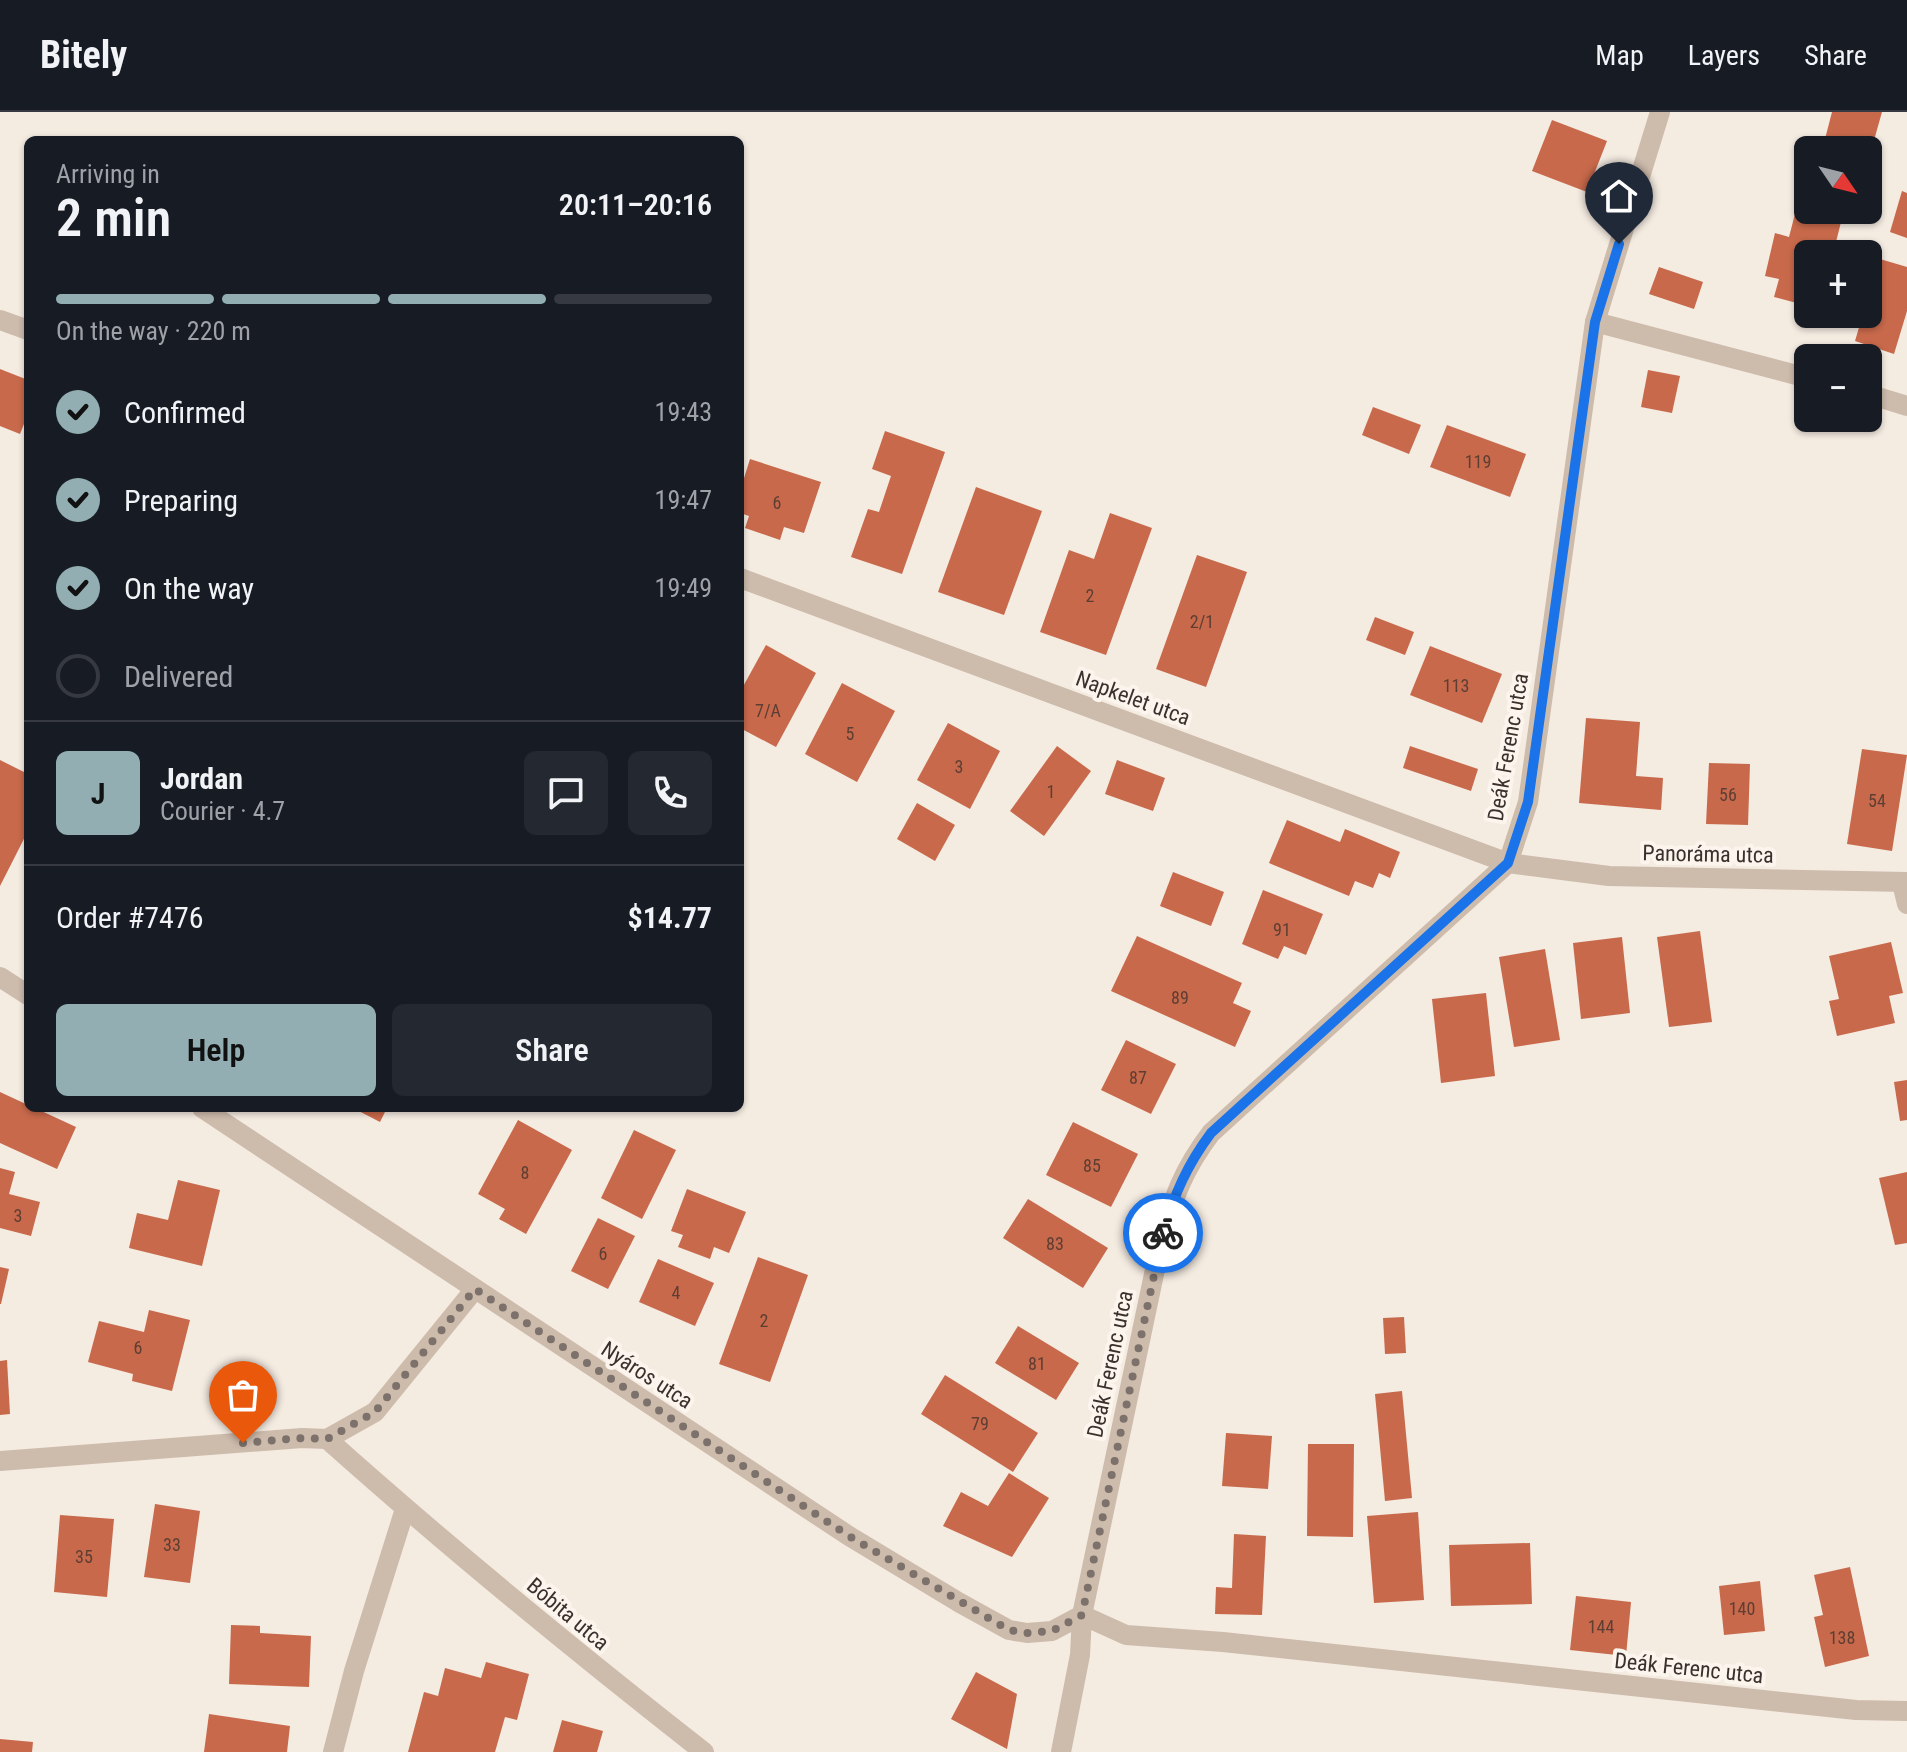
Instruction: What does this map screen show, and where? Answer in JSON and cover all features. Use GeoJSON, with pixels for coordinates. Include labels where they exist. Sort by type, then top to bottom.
{"type":"FeatureCollection","features":[{"type":"Feature","properties":{"kind":"street","name":"Deák Ferenc utca"},"geometry":{"type":"LineString","coordinates":[[1660,112],[1595,322],[1528,802],[1508,863],[1211,1133],[1191,1160],[1175,1192],[1161,1241],[1082,1615],[1126,1635],[1223,1642],[1841,1708],[1907,1711]]}},
{"type":"Feature","properties":{"kind":"street"},"geometry":{"type":"LineString","coordinates":[[0,320],[24,329]]}},
{"type":"Feature","properties":{"kind":"street"},"geometry":{"type":"LineString","coordinates":[[1595,322],[1794,374]]}},
{"type":"Feature","properties":{"kind":"street"},"geometry":{"type":"LineString","coordinates":[[1882,398],[1907,406]]}},
{"type":"Feature","properties":{"kind":"street","name":"Napkelet utca"},"geometry":{"type":"LineString","coordinates":[[744,579],[1508,863]]}},
{"type":"Feature","properties":{"kind":"street","name":"Panoráma utca"},"geometry":{"type":"LineString","coordinates":[[1508,863],[1609,876],[1905,882]]}},
{"type":"Feature","properties":{"kind":"street"},"geometry":{"type":"LineString","coordinates":[[1905,882],[1907,904]]}},
{"type":"Feature","properties":{"kind":"street"},"geometry":{"type":"LineString","coordinates":[[0,977],[24,992]]}},
{"type":"Feature","properties":{"kind":"street","name":"Nyáros utca"},"geometry":{"type":"LineString","coordinates":[[208,1112],[849,1536],[1009,1630],[1027,1633],[1052,1631],[1082,1615]]}},
{"type":"Feature","properties":{"kind":"street"},"geometry":{"type":"LineString","coordinates":[[0,1461],[302,1438],[327,1439],[375,1412],[475,1289]]}},
{"type":"Feature","properties":{"kind":"street","name":"Bóbita utca"},"geometry":{"type":"LineString","coordinates":[[327,1439],[405,1509],[599,1670],[704,1752]]}},
{"type":"Feature","properties":{"kind":"street"},"geometry":{"type":"LineString","coordinates":[[333,1752],[354,1671],[405,1509]]}},
{"type":"Feature","properties":{"kind":"street"},"geometry":{"type":"LineString","coordinates":[[1061,1752],[1080,1655],[1082,1615]]}},
{"type":"Feature","properties":{"kind":"building"},"geometry":{"type":"Polygon","coordinates":[[[1832,112],[1882,112],[1875,136],[1826,136],[1832,112]]]}},
{"type":"Feature","properties":{"kind":"building"},"geometry":{"type":"Polygon","coordinates":[[[1552,120],[1607,141],[1587,192],[1532,171],[1552,120]]]}},
{"type":"Feature","properties":{"kind":"building"},"geometry":{"type":"Polygon","coordinates":[[[1902,191],[1907,193],[1907,238],[1890,232],[1902,191]]]}},
{"type":"Feature","properties":{"kind":"building"},"geometry":{"type":"Polygon","coordinates":[[[1794,218],[1794,224],[1840,224],[1836,240],[1794,240],[1794,302],[1774,297],[1779,279],[1765,276],[1775,233],[1789,237],[1794,218]]]}},
{"type":"Feature","properties":{"kind":"building"},"geometry":{"type":"Polygon","coordinates":[[[1882,260],[1907,267],[1907,311],[1894,354],[1882,350],[1882,344],[1855,341],[1859,328],[1882,328],[1882,260]]]}},
{"type":"Feature","properties":{"kind":"building"},"geometry":{"type":"Polygon","coordinates":[[[1659,267],[1703,282],[1694,309],[1649,294],[1659,267]]]}},
{"type":"Feature","properties":{"kind":"building"},"geometry":{"type":"Polygon","coordinates":[[[0,369],[24,378],[24,424],[20,434],[0,426],[0,369]]]}},
{"type":"Feature","properties":{"kind":"building"},"geometry":{"type":"Polygon","coordinates":[[[1648,370],[1680,376],[1672,413],[1641,407],[1648,370]]]}},
{"type":"Feature","properties":{"kind":"building"},"geometry":{"type":"Polygon","coordinates":[[[1373,407],[1421,425],[1409,454],[1362,435],[1373,407]]]}},
{"type":"Feature","properties":{"kind":"building"},"geometry":{"type":"Polygon","coordinates":[[[1447,425],[1526,454],[1510,497],[1430,467],[1447,425]]]}},
{"type":"Feature","properties":{"kind":"building"},"geometry":{"type":"Polygon","coordinates":[[[885,431],[945,452],[902,574],[851,557],[868,509],[879,512],[891,476],[872,469],[885,431]]]}},
{"type":"Feature","properties":{"kind":"building"},"geometry":{"type":"Polygon","coordinates":[[[750,459],[821,482],[804,533],[784,527],[780,540],[745,528],[749,516],[744,514],[744,478],[750,459]]]}},
{"type":"Feature","properties":{"kind":"building"},"geometry":{"type":"Polygon","coordinates":[[[976,487],[1042,511],[1004,615],[938,592],[976,487]]]}},
{"type":"Feature","properties":{"kind":"building"},"geometry":{"type":"Polygon","coordinates":[[[1110,513],[1152,528],[1106,655],[1040,632],[1069,550],[1094,559],[1110,513]]]}},
{"type":"Feature","properties":{"kind":"building"},"geometry":{"type":"Polygon","coordinates":[[[1197,555],[1247,572],[1206,687],[1156,669],[1197,555]]]}},
{"type":"Feature","properties":{"kind":"building"},"geometry":{"type":"Polygon","coordinates":[[[1375,617],[1414,632],[1405,655],[1366,640],[1375,617]]]}},
{"type":"Feature","properties":{"kind":"building"},"geometry":{"type":"Polygon","coordinates":[[[766,645],[816,673],[776,747],[744,730],[744,685],[766,645]]]}},
{"type":"Feature","properties":{"kind":"building"},"geometry":{"type":"Polygon","coordinates":[[[1430,646],[1502,674],[1482,723],[1410,695],[1430,646]]]}},
{"type":"Feature","properties":{"kind":"building"},"geometry":{"type":"Polygon","coordinates":[[[842,683],[895,711],[857,782],[805,754],[842,683]]]}},
{"type":"Feature","properties":{"kind":"building"},"geometry":{"type":"Polygon","coordinates":[[[1586,718],[1640,722],[1636,776],[1663,778],[1661,810],[1579,803],[1586,718]]]}},
{"type":"Feature","properties":{"kind":"building"},"geometry":{"type":"Polygon","coordinates":[[[948,723],[1000,751],[970,809],[917,780],[948,723]]]}},
{"type":"Feature","properties":{"kind":"building"},"geometry":{"type":"Polygon","coordinates":[[[1057,746],[1091,771],[1044,836],[1010,811],[1057,746]]]}},
{"type":"Feature","properties":{"kind":"building"},"geometry":{"type":"Polygon","coordinates":[[[1410,746],[1478,769],[1471,791],[1403,768],[1410,746]]]}},
{"type":"Feature","properties":{"kind":"building"},"geometry":{"type":"Polygon","coordinates":[[[1862,749],[1907,755],[1892,851],[1847,844],[1862,749]]]}},
{"type":"Feature","properties":{"kind":"building"},"geometry":{"type":"Polygon","coordinates":[[[0,760],[24,772],[24,839],[0,886],[0,760]]]}},
{"type":"Feature","properties":{"kind":"building"},"geometry":{"type":"Polygon","coordinates":[[[1117,760],[1165,778],[1153,811],[1105,794],[1117,760]]]}},
{"type":"Feature","properties":{"kind":"building"},"geometry":{"type":"Polygon","coordinates":[[[1709,763],[1750,764],[1748,825],[1706,824],[1709,763]]]}},
{"type":"Feature","properties":{"kind":"building"},"geometry":{"type":"Polygon","coordinates":[[[917,803],[955,825],[935,861],[897,839],[917,803]]]}},
{"type":"Feature","properties":{"kind":"building"},"geometry":{"type":"Polygon","coordinates":[[[1287,820],[1340,842],[1345,829],[1400,852],[1390,878],[1379,873],[1373,888],[1355,881],[1349,896],[1269,863],[1287,820]]]}},
{"type":"Feature","properties":{"kind":"building"},"geometry":{"type":"Polygon","coordinates":[[[1173,872],[1224,892],[1211,926],[1160,906],[1173,872]]]}},
{"type":"Feature","properties":{"kind":"building"},"geometry":{"type":"Polygon","coordinates":[[[1263,890],[1323,914],[1306,955],[1284,946],[1278,959],[1242,944],[1263,890]]]}},
{"type":"Feature","properties":{"kind":"building"},"geometry":{"type":"Polygon","coordinates":[[[1700,931],[1712,1022],[1669,1027],[1657,937],[1700,931]]]}},
{"type":"Feature","properties":{"kind":"building"},"geometry":{"type":"Polygon","coordinates":[[[1137,936],[1242,983],[1233,1003],[1251,1011],[1235,1047],[1111,991],[1137,936]]]}},
{"type":"Feature","properties":{"kind":"building"},"geometry":{"type":"Polygon","coordinates":[[[1622,937],[1630,1013],[1581,1019],[1573,943],[1622,937]]]}},
{"type":"Feature","properties":{"kind":"building"},"geometry":{"type":"Polygon","coordinates":[[[1891,942],[1903,993],[1889,996],[1895,1023],[1837,1036],[1829,1001],[1839,999],[1829,956],[1891,942]]]}},
{"type":"Feature","properties":{"kind":"building"},"geometry":{"type":"Polygon","coordinates":[[[1545,949],[1560,1040],[1514,1047],[1499,957],[1545,949]]]}},
{"type":"Feature","properties":{"kind":"building"},"geometry":{"type":"Polygon","coordinates":[[[1486,993],[1495,1076],[1441,1083],[1432,999],[1486,993]]]}},
{"type":"Feature","properties":{"kind":"building"},"geometry":{"type":"Polygon","coordinates":[[[1126,1040],[1176,1064],[1151,1114],[1101,1090],[1126,1040]]]}},
{"type":"Feature","properties":{"kind":"building"},"geometry":{"type":"Polygon","coordinates":[[[1907,1080],[1907,1120],[1900,1121],[1894,1082],[1907,1080]]]}},
{"type":"Feature","properties":{"kind":"building"},"geometry":{"type":"Polygon","coordinates":[[[0,1092],[24,1103],[24,1112],[44,1112],[76,1127],[57,1169],[0,1143],[0,1092]]]}},
{"type":"Feature","properties":{"kind":"building"},"geometry":{"type":"Polygon","coordinates":[[[361,1112],[385,1112],[380,1122],[361,1112]]]}},
{"type":"Feature","properties":{"kind":"building"},"geometry":{"type":"Polygon","coordinates":[[[518,1120],[572,1150],[526,1234],[499,1219],[505,1209],[478,1194],[518,1120]]]}},
{"type":"Feature","properties":{"kind":"building"},"geometry":{"type":"Polygon","coordinates":[[[1073,1122],[1138,1154],[1111,1207],[1046,1175],[1073,1122]]]}},
{"type":"Feature","properties":{"kind":"building"},"geometry":{"type":"Polygon","coordinates":[[[634,1130],[676,1150],[642,1219],[601,1198],[634,1130]]]}},
{"type":"Feature","properties":{"kind":"building"},"geometry":{"type":"Polygon","coordinates":[[[0,1168],[15,1172],[9,1194],[40,1202],[31,1236],[0,1228],[0,1168]]]}},
{"type":"Feature","properties":{"kind":"building"},"geometry":{"type":"Polygon","coordinates":[[[1907,1172],[1907,1243],[1895,1245],[1879,1178],[1907,1172]]]}},
{"type":"Feature","properties":{"kind":"building"},"geometry":{"type":"Polygon","coordinates":[[[178,1180],[220,1190],[202,1266],[129,1248],[137,1213],[168,1220],[178,1180]]]}},
{"type":"Feature","properties":{"kind":"building"},"geometry":{"type":"Polygon","coordinates":[[[687,1189],[746,1212],[729,1253],[714,1247],[710,1259],[678,1247],[683,1235],[671,1231],[687,1189]]]}},
{"type":"Feature","properties":{"kind":"building"},"geometry":{"type":"Polygon","coordinates":[[[1028,1199],[1108,1248],[1083,1288],[1003,1238],[1028,1199]]]}},
{"type":"Feature","properties":{"kind":"building"},"geometry":{"type":"Polygon","coordinates":[[[598,1218],[635,1236],[608,1289],[571,1271],[598,1218]]]}},
{"type":"Feature","properties":{"kind":"building"},"geometry":{"type":"Polygon","coordinates":[[[758,1257],[808,1275],[770,1382],[719,1364],[758,1257]]]}},
{"type":"Feature","properties":{"kind":"building"},"geometry":{"type":"Polygon","coordinates":[[[658,1259],[714,1283],[695,1326],[639,1302],[658,1259]]]}},
{"type":"Feature","properties":{"kind":"building"},"geometry":{"type":"Polygon","coordinates":[[[0,1267],[9,1269],[1,1304],[0,1304],[0,1267]]]}},
{"type":"Feature","properties":{"kind":"building"},"geometry":{"type":"Polygon","coordinates":[[[149,1310],[190,1320],[172,1391],[132,1381],[133,1374],[88,1362],[99,1321],[144,1332],[149,1310]]]}},
{"type":"Feature","properties":{"kind":"building"},"geometry":{"type":"Polygon","coordinates":[[[1404,1317],[1406,1353],[1385,1354],[1383,1318],[1404,1317]]]}},
{"type":"Feature","properties":{"kind":"building"},"geometry":{"type":"Polygon","coordinates":[[[1018,1326],[1079,1363],[1056,1400],[995,1363],[1018,1326]]]}},
{"type":"Feature","properties":{"kind":"building"},"geometry":{"type":"Polygon","coordinates":[[[7,1360],[10,1414],[0,1415],[0,1361],[7,1360]]]}},
{"type":"Feature","properties":{"kind":"building"},"geometry":{"type":"Polygon","coordinates":[[[945,1375],[1038,1433],[1013,1472],[921,1414],[945,1375]]]}},
{"type":"Feature","properties":{"kind":"building"},"geometry":{"type":"Polygon","coordinates":[[[1402,1391],[1412,1498],[1385,1501],[1375,1394],[1402,1391]]]}},
{"type":"Feature","properties":{"kind":"building"},"geometry":{"type":"Polygon","coordinates":[[[1226,1433],[1272,1436],[1268,1489],[1222,1486],[1226,1433]]]}},
{"type":"Feature","properties":{"kind":"building"},"geometry":{"type":"Polygon","coordinates":[[[1308,1444],[1354,1444],[1353,1537],[1307,1536],[1308,1444]]]}},
{"type":"Feature","properties":{"kind":"building"},"geometry":{"type":"Polygon","coordinates":[[[1009,1473],[1049,1498],[1012,1557],[943,1526],[961,1492],[988,1506],[1009,1473]]]}},
{"type":"Feature","properties":{"kind":"building"},"geometry":{"type":"Polygon","coordinates":[[[155,1504],[200,1511],[190,1583],[144,1577],[155,1504]]]}},
{"type":"Feature","properties":{"kind":"building"},"geometry":{"type":"Polygon","coordinates":[[[1418,1512],[1424,1600],[1374,1603],[1367,1516],[1418,1512]]]}},
{"type":"Feature","properties":{"kind":"building"},"geometry":{"type":"Polygon","coordinates":[[[60,1515],[114,1519],[107,1597],[54,1592],[60,1515]]]}},
{"type":"Feature","properties":{"kind":"building"},"geometry":{"type":"Polygon","coordinates":[[[1234,1534],[1266,1536],[1262,1615],[1215,1614],[1216,1587],[1232,1588],[1234,1534]]]}},
{"type":"Feature","properties":{"kind":"building"},"geometry":{"type":"Polygon","coordinates":[[[1530,1543],[1532,1604],[1451,1606],[1449,1545],[1530,1543]]]}},
{"type":"Feature","properties":{"kind":"building"},"geometry":{"type":"Polygon","coordinates":[[[1850,1567],[1869,1656],[1825,1667],[1814,1617],[1823,1615],[1814,1575],[1850,1567]]]}},
{"type":"Feature","properties":{"kind":"building"},"geometry":{"type":"Polygon","coordinates":[[[1760,1581],[1765,1631],[1724,1635],[1719,1586],[1760,1581]]]}},
{"type":"Feature","properties":{"kind":"building"},"geometry":{"type":"Polygon","coordinates":[[[1576,1596],[1631,1602],[1626,1656],[1570,1650],[1576,1596]]]}},
{"type":"Feature","properties":{"kind":"building"},"geometry":{"type":"Polygon","coordinates":[[[231,1625],[260,1626],[260,1633],[311,1636],[309,1687],[229,1684],[231,1625]]]}},
{"type":"Feature","properties":{"kind":"building"},"geometry":{"type":"Polygon","coordinates":[[[486,1662],[529,1674],[517,1720],[505,1717],[495,1752],[408,1752],[424,1692],[438,1696],[445,1668],[481,1678],[486,1662]]]}},
{"type":"Feature","properties":{"kind":"building"},"geometry":{"type":"Polygon","coordinates":[[[976,1672],[1017,1694],[1007,1749],[951,1719],[976,1672]]]}},
{"type":"Feature","properties":{"kind":"building"},"geometry":{"type":"Polygon","coordinates":[[[209,1714],[290,1726],[287,1752],[204,1752],[209,1714]]]}},
{"type":"Feature","properties":{"kind":"building"},"geometry":{"type":"Polygon","coordinates":[[[562,1720],[603,1731],[597,1752],[553,1752],[562,1720]]]}},
{"type":"Feature","properties":{"kind":"building"},"geometry":{"type":"Polygon","coordinates":[[[0,1739],[33,1742],[32,1752],[0,1752],[0,1739]]]}},
{"type":"Feature","properties":{"kind":"way so far"},"geometry":{"type":"LineString","coordinates":[[243,1443],[327,1439],[375,1412],[475,1289],[849,1536],[960,1603],[1009,1630],[1027,1633],[1052,1631],[1082,1615],[1163,1233]]}},
{"type":"Feature","properties":{"kind":"route"},"geometry":{"type":"LineString","coordinates":[[1163,1233],[1175,1192],[1191,1160],[1211,1133],[1508,863],[1528,802],[1595,322],[1619,244]]}}]}
